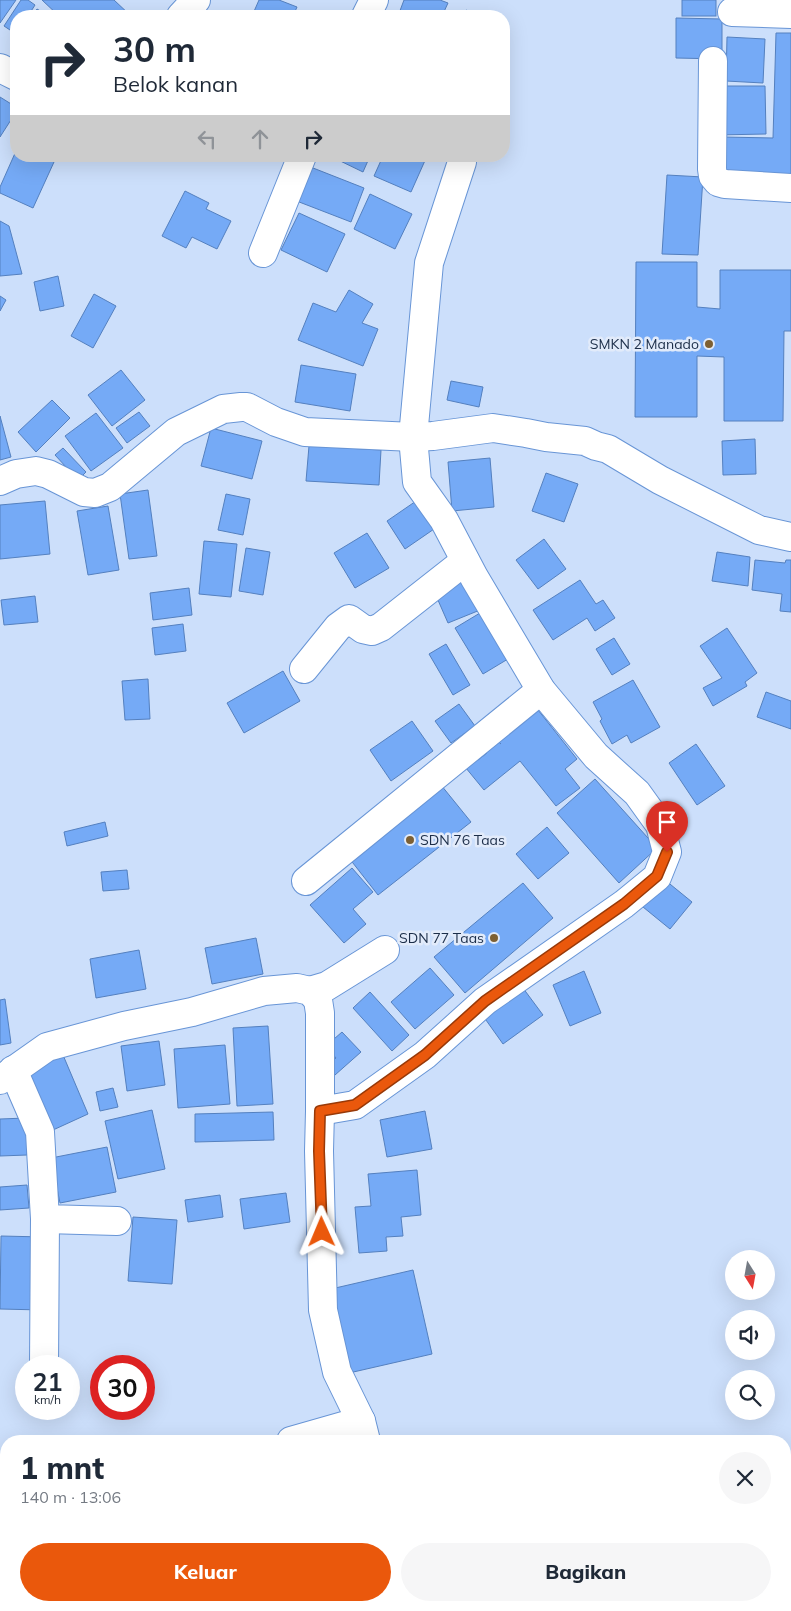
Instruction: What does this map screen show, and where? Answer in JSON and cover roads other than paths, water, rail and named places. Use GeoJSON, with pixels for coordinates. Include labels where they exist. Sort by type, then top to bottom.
{"type":"FeatureCollection","features":[{"type":"Feature","properties":{"kind":"street"},"geometry":{"type":"LineString","coordinates":[[187,10],[196,0]]}},
{"type":"Feature","properties":{"kind":"street"},"geometry":{"type":"LineString","coordinates":[[732,12],[791,14]]}},
{"type":"Feature","properties":{"kind":"street"},"geometry":{"type":"LineString","coordinates":[[713,61],[713,176],[718,182],[725,184],[791,188]]}},
{"type":"Feature","properties":{"kind":"street"},"geometry":{"type":"LineString","coordinates":[[264,253],[300,162]]}},
{"type":"Feature","properties":{"kind":"street"},"geometry":{"type":"LineString","coordinates":[[320,1111],[355,1105],[425,1055],[485,1001],[624,904],[657,876],[667,852],[660,825],[637,793],[596,756],[541,690],[465,561],[444,520],[417,482],[413,437],[429,263],[462,162]]}},
{"type":"Feature","properties":{"kind":"street"},"geometry":{"type":"LineString","coordinates":[[0,481],[16,474],[36,472],[48,474],[84,492],[95,493],[110,487],[176,432],[223,409],[247,407],[276,422],[305,432],[413,437],[493,428],[546,438],[586,441],[608,449],[660,480],[759,530],[791,537]]}},
{"type":"Feature","properties":{"kind":"street"},"geometry":{"type":"LineString","coordinates":[[304,669],[338,627],[350,620],[363,629],[372,632],[465,561]]}},
{"type":"Feature","properties":{"kind":"street"},"geometry":{"type":"LineString","coordinates":[[306,881],[541,690]]}},
{"type":"Feature","properties":{"kind":"street"},"geometry":{"type":"LineString","coordinates":[[44,1355],[44,1219],[40,1132],[6,1075],[47,1047],[114,1029],[192,1012],[264,991],[296,988],[310,991],[327,986],[385,950]]}},
{"type":"Feature","properties":{"kind":"street"},"geometry":{"type":"LineString","coordinates":[[310,991],[318,1000],[320,1014],[319,1151],[324,1310],[337,1372],[364,1431],[335,1435]]}},
{"type":"Feature","properties":{"kind":"street"},"geometry":{"type":"LineString","coordinates":[[44,1219],[117,1222]]}},
{"type":"Feature","properties":{"kind":"place","name":"SMKN 2 Manado"},"geometry":{"type":"Point","coordinates":[709,344]}},
{"type":"Feature","properties":{"kind":"place","name":"SDN 76 Taas"},"geometry":{"type":"Point","coordinates":[410,840]}},
{"type":"Feature","properties":{"kind":"place","name":"SDN 77 Taas"},"geometry":{"type":"Point","coordinates":[494,938]}}]}
